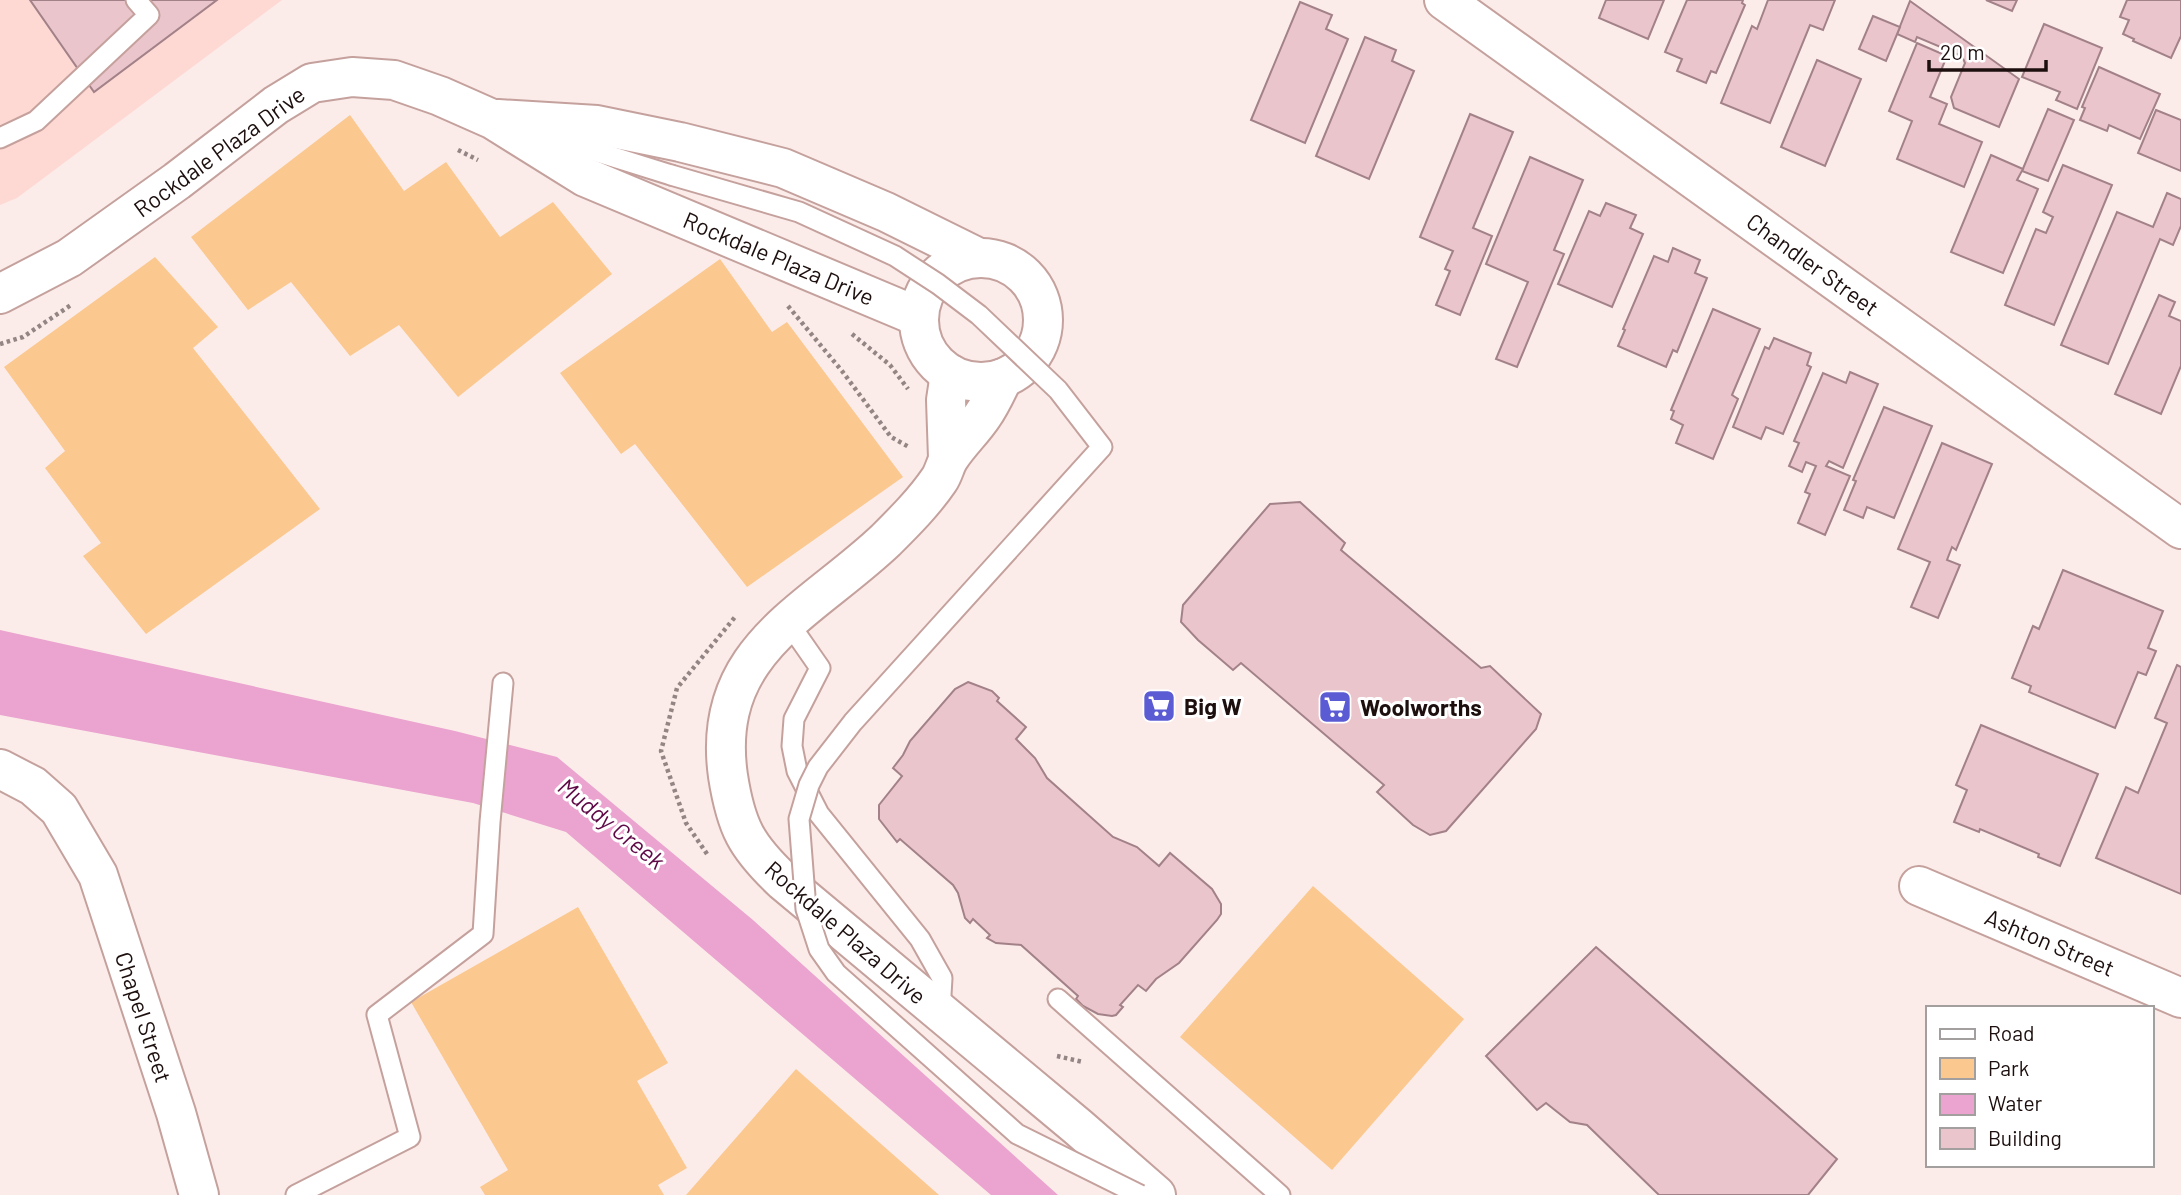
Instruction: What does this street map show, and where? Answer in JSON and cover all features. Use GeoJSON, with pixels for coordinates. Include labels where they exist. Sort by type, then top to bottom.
{"type":"FeatureCollection","features":[{"type":"Feature","properties":{"kind":"street","name":"Chandler Street"},"geometry":{"type":"LineString","coordinates":[[1444,0],[2181,529]]}},
{"type":"Feature","properties":{"kind":"street","name":"Rockdale Plaza Drive"},"geometry":{"type":"LineString","coordinates":[[0,294],[69,258],[177,181],[276,105],[313,83],[352,77],[394,79],[440,96],[492,119],[585,177],[919,317]]}},
{"type":"Feature","properties":{"kind":"street","name":"Rockdale Plaza Drive"},"geometry":{"type":"LineString","coordinates":[[492,119],[597,125],[680,142],[783,168],[886,212],[977,257]]}},
{"type":"Feature","properties":{"kind":"street"},"geometry":{"type":"LineString","coordinates":[[977,257],[998,260],[1016,268],[1031,282],[1040,300],[1044,320],[1040,340],[1032,356],[1019,369],[1003,378],[985,382],[950,374],[936,363],[926,349],[920,333],[919,317],[922,299],[943,270],[960,261],[977,257]]}},
{"type":"Feature","properties":{"kind":"street","name":"Rockdale Plaza Drive"},"geometry":{"type":"LineString","coordinates":[[950,374],[934,455],[941,477],[925,499],[885,540],[788,622],[741,677],[729,707],[725,735],[731,796],[739,824],[750,847],[783,881],[1156,1195]]}},
{"type":"Feature","properties":{"kind":"street","name":"Rockdale Plaza Drive"},"geometry":{"type":"LineString","coordinates":[[934,455],[984,415],[1003,378]]}},
{"type":"Feature","properties":{"kind":"street","name":"Chapel Street"},"geometry":{"type":"LineString","coordinates":[[0,769],[33,786],[59,809],[98,875],[176,1113],[199,1195]]}},
{"type":"Feature","properties":{"kind":"street","name":"Ashton Street"},"geometry":{"type":"LineString","coordinates":[[1919,886],[2181,998]]}},
{"type":"Feature","properties":{"kind":"lane"},"geometry":{"type":"LineString","coordinates":[[0,138],[36,121],[149,15],[136,0]]}},
{"type":"Feature","properties":{"kind":"lane"},"geometry":{"type":"LineString","coordinates":[[492,119],[799,212],[895,256],[979,315],[1058,390],[1102,447],[853,722],[818,767],[809,785],[799,819],[809,923],[819,949],[836,973],[1017,1134],[1140,1195]]}},
{"type":"Feature","properties":{"kind":"lane","name":"Rockdale Plaza Drive"},"geometry":{"type":"LineString","coordinates":[[788,622],[820,668],[794,719],[792,746],[797,771],[819,814],[920,939],[942,978],[940,1014]]}},
{"type":"Feature","properties":{"kind":"lane"},"geometry":{"type":"LineString","coordinates":[[296,1195],[410,1137],[377,1015],[483,934],[503,683]]}},
{"type":"Feature","properties":{"kind":"lane"},"geometry":{"type":"LineString","coordinates":[[1058,999],[1280,1195]]}},
{"type":"Feature","properties":{"kind":"path"},"geometry":{"type":"LineString","coordinates":[[455,148],[491,164]]}},
{"type":"Feature","properties":{"kind":"path"},"geometry":{"type":"LineString","coordinates":[[781,297],[842,371],[891,437],[934,455]]}},
{"type":"Feature","properties":{"kind":"path"},"geometry":{"type":"LineString","coordinates":[[0,344],[23,337],[80,298]]}},
{"type":"Feature","properties":{"kind":"path"},"geometry":{"type":"LineString","coordinates":[[842,326],[890,365],[914,398]]}},
{"type":"Feature","properties":{"kind":"path"},"geometry":{"type":"LineString","coordinates":[[713,862],[685,823],[661,751],[677,688],[730,621],[741,612]]}},
{"type":"Feature","properties":{"kind":"shaded area"},"geometry":{"type":"Polygon","coordinates":[[[0,0],[282,0],[17,198],[0,205],[0,0]]]}},
{"type":"Feature","properties":{"kind":"green space"},"geometry":{"type":"Polygon","coordinates":[[[350,115],[404,191],[446,162],[500,237],[553,202],[612,274],[458,397],[399,325],[350,356],[291,282],[248,310],[191,237],[350,115]]]}},
{"type":"Feature","properties":{"kind":"green space"},"geometry":{"type":"Polygon","coordinates":[[[155,257],[218,327],[193,348],[320,509],[146,634],[83,556],[101,543],[45,468],[65,451],[4,367],[155,257]]]}},
{"type":"Feature","properties":{"kind":"green space"},"geometry":{"type":"Polygon","coordinates":[[[720,259],[772,332],[787,322],[903,477],[747,587],[635,444],[621,454],[560,373],[720,259]]]}},
{"type":"Feature","properties":{"kind":"green space"},"geometry":{"type":"Polygon","coordinates":[[[1313,886],[1464,1019],[1332,1170],[1180,1037],[1313,886]]]}},
{"type":"Feature","properties":{"kind":"green space"},"geometry":{"type":"Polygon","coordinates":[[[578,907],[668,1063],[637,1081],[687,1168],[658,1185],[664,1195],[485,1195],[480,1187],[508,1170],[411,1002],[578,907]]]}},
{"type":"Feature","properties":{"kind":"green space"},"geometry":{"type":"Polygon","coordinates":[[[796,1069],[939,1195],[686,1195],[796,1069]]]}},
{"type":"Feature","properties":{"kind":"water","name":"Muddy Creek"},"geometry":{"type":"Polygon","coordinates":[[[0,630],[455,731],[557,757],[753,920],[1058,1195],[991,1195],[566,832],[473,803],[0,715],[0,630]]]}},
{"type":"Feature","properties":{"kind":"building"},"geometry":{"type":"Polygon","coordinates":[[[30,0],[217,0],[94,92],[30,0]]]}},
{"type":"Feature","properties":{"kind":"building"},"geometry":{"type":"Polygon","coordinates":[[[1606,0],[1664,0],[1648,39],[1599,18],[1606,0]]]}},
{"type":"Feature","properties":{"kind":"building"},"geometry":{"type":"Polygon","coordinates":[[[1687,0],[1743,0],[1745,5],[1716,73],[1711,71],[1706,83],[1677,71],[1682,59],[1665,52],[1687,0]]]}},
{"type":"Feature","properties":{"kind":"building"},"geometry":{"type":"Polygon","coordinates":[[[1768,0],[1835,0],[1823,30],[1810,25],[1770,123],[1721,103],[1752,26],[1757,29],[1768,0]]]}},
{"type":"Feature","properties":{"kind":"building"},"geometry":{"type":"Polygon","coordinates":[[[1986,0],[2017,0],[2012,11],[1986,0]]]}},
{"type":"Feature","properties":{"kind":"building"},"geometry":{"type":"Polygon","coordinates":[[[2127,0],[2181,0],[2181,36],[2171,58],[2123,34],[2129,20],[2120,17],[2127,0]]]}},
{"type":"Feature","properties":{"kind":"building"},"geometry":{"type":"Polygon","coordinates":[[[1910,1],[2019,79],[1999,127],[1954,108],[1951,97],[1965,63],[1962,56],[1917,37],[1915,42],[1897,34],[1910,1]]]}},
{"type":"Feature","properties":{"kind":"building"},"geometry":{"type":"Polygon","coordinates":[[[1300,2],[1332,15],[1326,29],[1348,39],[1305,143],[1251,120],[1300,2]]]}},
{"type":"Feature","properties":{"kind":"building"},"geometry":{"type":"Polygon","coordinates":[[[1873,16],[1900,27],[1886,61],[1859,49],[1873,16]]]}},
{"type":"Feature","properties":{"kind":"building"},"geometry":{"type":"Polygon","coordinates":[[[2044,24],[2102,48],[2077,109],[2056,100],[2060,92],[2022,77],[2044,24]]]}},
{"type":"Feature","properties":{"kind":"building"},"geometry":{"type":"Polygon","coordinates":[[[1365,37],[1396,50],[1392,61],[1414,71],[1369,179],[1316,156],[1365,37]]]}},
{"type":"Feature","properties":{"kind":"building"},"geometry":{"type":"Polygon","coordinates":[[[1917,43],[1947,56],[1930,97],[1947,104],[1939,124],[1982,142],[1964,187],[1897,159],[1912,121],[1889,111],[1917,43]]]}},
{"type":"Feature","properties":{"kind":"building"},"geometry":{"type":"Polygon","coordinates":[[[1817,60],[1861,79],[1825,166],[1781,147],[1817,60]]]}},
{"type":"Feature","properties":{"kind":"building"},"geometry":{"type":"Polygon","coordinates":[[[2099,67],[2160,94],[2140,139],[2109,125],[2107,131],[2080,120],[2085,108],[2082,107],[2099,67]]]}},
{"type":"Feature","properties":{"kind":"building"},"geometry":{"type":"Polygon","coordinates":[[[2048,109],[2074,120],[2048,181],[2022,171],[2048,109]]]}},
{"type":"Feature","properties":{"kind":"building"},"geometry":{"type":"Polygon","coordinates":[[[2156,110],[2181,120],[2181,171],[2138,153],[2156,110]]]}},
{"type":"Feature","properties":{"kind":"building"},"geometry":{"type":"Polygon","coordinates":[[[1470,114],[1513,132],[1473,228],[1492,236],[1460,315],[1436,305],[1450,271],[1445,269],[1453,251],[1420,237],[1470,114]]]}},
{"type":"Feature","properties":{"kind":"building"},"geometry":{"type":"Polygon","coordinates":[[[1991,155],[2023,169],[2017,180],[2038,189],[2003,273],[1951,252],[1991,155]]]}},
{"type":"Feature","properties":{"kind":"building"},"geometry":{"type":"Polygon","coordinates":[[[1530,157],[1583,180],[1554,250],[1564,254],[1517,367],[1496,359],[1528,282],[1486,264],[1530,157]]]}},
{"type":"Feature","properties":{"kind":"building"},"geometry":{"type":"Polygon","coordinates":[[[2063,165],[2112,185],[2054,325],[2005,305],[2036,229],[2046,233],[2053,217],[2043,212],[2063,165]]]}},
{"type":"Feature","properties":{"kind":"building"},"geometry":{"type":"Polygon","coordinates":[[[2167,193],[2181,199],[2181,226],[2173,245],[2160,239],[2108,364],[2061,345],[2117,212],[2153,227],[2167,193]]]}},
{"type":"Feature","properties":{"kind":"building"},"geometry":{"type":"Polygon","coordinates":[[[1606,203],[1636,215],[1630,228],[1643,234],[1612,307],[1558,284],[1589,211],[1600,216],[1606,203]]]}},
{"type":"Feature","properties":{"kind":"building"},"geometry":{"type":"Polygon","coordinates":[[[1673,248],[1700,260],[1695,273],[1707,278],[1677,352],[1673,350],[1666,367],[1618,346],[1654,256],[1668,262],[1673,248]]]}},
{"type":"Feature","properties":{"kind":"building"},"geometry":{"type":"Polygon","coordinates":[[[2159,295],[2175,302],[2169,316],[2181,321],[2181,366],[2161,414],[2115,394],[2159,295]]]}},
{"type":"Feature","properties":{"kind":"building"},"geometry":{"type":"Polygon","coordinates":[[[1713,309],[1760,329],[1732,395],[1738,399],[1713,459],[1676,443],[1683,425],[1671,419],[1674,411],[1671,410],[1713,309]]]}},
{"type":"Feature","properties":{"kind":"building"},"geometry":{"type":"Polygon","coordinates":[[[1774,338],[1811,353],[1807,365],[1811,367],[1783,434],[1766,427],[1761,439],[1733,427],[1765,347],[1769,349],[1774,338]]]}},
{"type":"Feature","properties":{"kind":"building"},"geometry":{"type":"Polygon","coordinates":[[[1850,372],[1878,384],[1843,468],[1829,461],[1826,466],[1850,476],[1825,535],[1798,523],[1810,494],[1805,492],[1816,466],[1806,462],[1802,472],[1789,466],[1799,443],[1794,441],[1823,373],[1846,383],[1850,372]]]}},
{"type":"Feature","properties":{"kind":"building"},"geometry":{"type":"Polygon","coordinates":[[[1884,407],[1932,426],[1894,518],[1867,507],[1863,518],[1844,510],[1856,481],[1853,480],[1884,407]]]}},
{"type":"Feature","properties":{"kind":"building"},"geometry":{"type":"Polygon","coordinates":[[[1942,443],[1992,464],[1956,550],[1952,547],[1947,560],[1960,565],[1938,618],[1911,607],[1930,562],[1898,549],[1942,443]]]}},
{"type":"Feature","properties":{"kind":"building"},"geometry":{"type":"Polygon","coordinates":[[[1300,502],[1345,543],[1341,550],[1481,668],[1490,666],[1541,714],[1536,729],[1446,831],[1430,835],[1413,825],[1377,792],[1384,785],[1241,663],[1233,670],[1181,622],[1183,605],[1270,504],[1300,502]]]}},
{"type":"Feature","properties":{"kind":"building"},"geometry":{"type":"Polygon","coordinates":[[[2063,570],[2163,611],[2148,648],[2156,651],[2146,675],[2138,672],[2115,728],[2029,692],[2031,686],[2012,678],[2033,626],[2039,629],[2063,570]]]}},
{"type":"Feature","properties":{"kind":"building"},"geometry":{"type":"Polygon","coordinates":[[[2177,665],[2181,667],[2181,894],[2096,858],[2126,787],[2138,793],[2167,723],[2155,718],[2177,665]]]}},
{"type":"Feature","properties":{"kind":"building"},"geometry":{"type":"Polygon","coordinates":[[[968,682],[992,691],[999,698],[997,701],[1026,727],[1016,739],[1035,758],[1047,778],[1113,837],[1137,847],[1159,866],[1170,853],[1212,889],[1221,904],[1221,914],[1217,920],[1179,963],[1156,979],[1146,991],[1138,985],[1120,1005],[1123,1007],[1116,1015],[1098,1014],[1083,1006],[1076,999],[1078,996],[1021,945],[996,943],[987,938],[990,935],[973,919],[970,923],[965,918],[953,885],[900,839],[897,842],[879,819],[879,805],[902,776],[893,768],[910,741],[955,689],[968,682]]]}},
{"type":"Feature","properties":{"kind":"building"},"geometry":{"type":"Polygon","coordinates":[[[1981,725],[2098,774],[2060,866],[1980,829],[1979,832],[1954,822],[1967,790],[1956,785],[1981,725]]]}},
{"type":"Feature","properties":{"kind":"building"},"geometry":{"type":"Polygon","coordinates":[[[1596,947],[1837,1159],[1808,1195],[1659,1195],[1587,1125],[1570,1122],[1546,1103],[1537,1110],[1486,1056],[1596,947]]]}},
{"type":"Feature","properties":{"kind":"place","name":"Big W"},"geometry":{"type":"Point","coordinates":[1159,706]}},
{"type":"Feature","properties":{"kind":"place","name":"Woolworths"},"geometry":{"type":"Point","coordinates":[1335,707]}}]}
